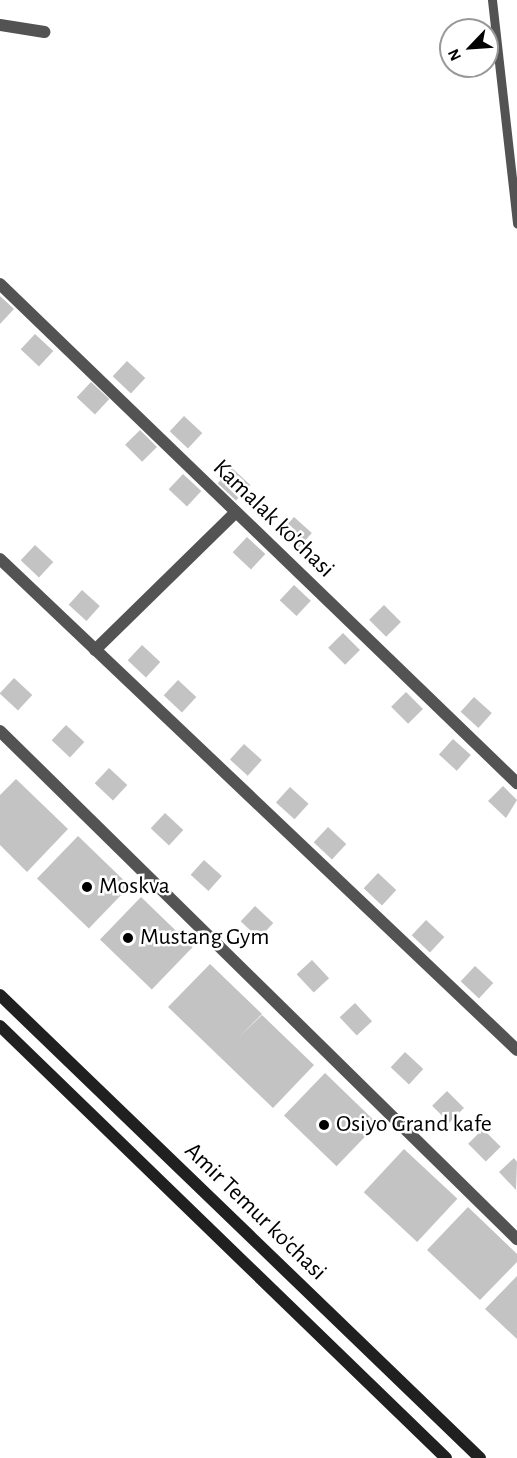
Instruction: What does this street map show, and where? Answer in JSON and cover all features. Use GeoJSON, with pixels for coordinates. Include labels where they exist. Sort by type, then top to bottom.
{"type":"FeatureCollection","features":[{"type":"Feature","properties":{"kind":"street"},"geometry":{"type":"LineString","coordinates":[[0,25],[44,32]]}},
{"type":"Feature","properties":{"kind":"street","name":"Kamalak ko'chasi"},"geometry":{"type":"LineString","coordinates":[[0,284],[517,783]]}},
{"type":"Feature","properties":{"kind":"street"},"geometry":{"type":"LineString","coordinates":[[95,650],[236,513]]}},
{"type":"Feature","properties":{"kind":"street"},"geometry":{"type":"LineString","coordinates":[[0,559],[517,1050]]}},
{"type":"Feature","properties":{"kind":"street"},"geometry":{"type":"LineString","coordinates":[[0,731],[517,1239]]}},
{"type":"Feature","properties":{"kind":"street","name":"Amir Temur ko'chasi"},"geometry":{"type":"LineString","coordinates":[[0,996],[480,1458]]}},
{"type":"Feature","properties":{"kind":"street","name":"Amir Temur ko'chasi"},"geometry":{"type":"LineString","coordinates":[[0,1026],[446,1458]]}},
{"type":"Feature","properties":{"kind":"lane"},"geometry":{"type":"LineString","coordinates":[[492,0],[517,224]]}},
{"type":"Feature","properties":{"kind":"building"},"geometry":{"type":"Polygon","coordinates":[[[0,296],[14,309],[0,324],[0,296]]]}},
{"type":"Feature","properties":{"kind":"building"},"geometry":{"type":"Polygon","coordinates":[[[35,334],[53,351],[39,366],[21,349],[35,334]]]}},
{"type":"Feature","properties":{"kind":"building"},"geometry":{"type":"Polygon","coordinates":[[[127,361],[145,378],[131,393],[113,376],[127,361]]]}},
{"type":"Feature","properties":{"kind":"building"},"geometry":{"type":"Polygon","coordinates":[[[91,382],[109,399],[95,414],[77,397],[91,382]]]}},
{"type":"Feature","properties":{"kind":"building"},"geometry":{"type":"Polygon","coordinates":[[[184,416],[202,433],[188,448],[170,431],[184,416]]]}},
{"type":"Feature","properties":{"kind":"building"},"geometry":{"type":"Polygon","coordinates":[[[140,430],[157,447],[142,462],[125,445],[140,430]]]}},
{"type":"Feature","properties":{"kind":"building"},"geometry":{"type":"Polygon","coordinates":[[[232,468],[250,485],[236,500],[218,483],[232,468]]]}},
{"type":"Feature","properties":{"kind":"building"},"geometry":{"type":"Polygon","coordinates":[[[183,474],[201,491],[187,506],[169,489],[183,474]]]}},
{"type":"Feature","properties":{"kind":"building"},"geometry":{"type":"Polygon","coordinates":[[[294,517],[312,533],[298,548],[281,532],[294,517]]]}},
{"type":"Feature","properties":{"kind":"building"},"geometry":{"type":"Polygon","coordinates":[[[247,537],[265,554],[251,569],[233,552],[247,537]]]}},
{"type":"Feature","properties":{"kind":"building"},"geometry":{"type":"Polygon","coordinates":[[[35,545],[53,562],[39,577],[21,560],[35,545]]]}},
{"type":"Feature","properties":{"kind":"building"},"geometry":{"type":"Polygon","coordinates":[[[294,585],[311,601],[296,616],[280,600],[294,585]]]}},
{"type":"Feature","properties":{"kind":"building"},"geometry":{"type":"Polygon","coordinates":[[[82,590],[100,606],[86,621],[69,605],[82,590]]]}},
{"type":"Feature","properties":{"kind":"building"},"geometry":{"type":"Polygon","coordinates":[[[384,605],[401,622],[386,637],[369,620],[384,605]]]}},
{"type":"Feature","properties":{"kind":"building"},"geometry":{"type":"Polygon","coordinates":[[[343,633],[360,650],[345,665],[328,648],[343,633]]]}},
{"type":"Feature","properties":{"kind":"building"},"geometry":{"type":"Polygon","coordinates":[[[142,645],[160,662],[146,677],[128,660],[142,645]]]}},
{"type":"Feature","properties":{"kind":"building"},"geometry":{"type":"Polygon","coordinates":[[[14,678],[32,695],[18,710],[0,694],[14,678]]]}},
{"type":"Feature","properties":{"kind":"building"},"geometry":{"type":"Polygon","coordinates":[[[178,680],[196,697],[182,712],[164,695],[178,680]]]}},
{"type":"Feature","properties":{"kind":"building"},"geometry":{"type":"Polygon","coordinates":[[[406,692],[423,709],[408,724],[391,707],[406,692]]]}},
{"type":"Feature","properties":{"kind":"building"},"geometry":{"type":"Polygon","coordinates":[[[474,697],[492,713],[478,728],[461,712],[474,697]]]}},
{"type":"Feature","properties":{"kind":"building"},"geometry":{"type":"Polygon","coordinates":[[[66,725],[84,742],[70,757],[52,740],[66,725]]]}},
{"type":"Feature","properties":{"kind":"building"},"geometry":{"type":"Polygon","coordinates":[[[453,739],[471,755],[457,771],[439,755],[453,739]]]}},
{"type":"Feature","properties":{"kind":"building"},"geometry":{"type":"Polygon","coordinates":[[[244,744],[262,760],[248,776],[230,760],[244,744]]]}},
{"type":"Feature","properties":{"kind":"building"},"geometry":{"type":"Polygon","coordinates":[[[109,768],[127,785],[113,800],[95,783],[109,768]]]}},
{"type":"Feature","properties":{"kind":"building"},"geometry":{"type":"Polygon","coordinates":[[[16,779],[68,829],[27,872],[0,845],[0,795],[16,779]]]}},
{"type":"Feature","properties":{"kind":"building"},"geometry":{"type":"Polygon","coordinates":[[[503,786],[517,800],[506,818],[488,801],[503,786]]]}},
{"type":"Feature","properties":{"kind":"building"},"geometry":{"type":"Polygon","coordinates":[[[290,787],[309,804],[295,819],[276,803],[290,787]]]}},
{"type":"Feature","properties":{"kind":"building"},"geometry":{"type":"Polygon","coordinates":[[[165,813],[183,830],[169,845],[151,828],[165,813]]]}},
{"type":"Feature","properties":{"kind":"building"},"geometry":{"type":"Polygon","coordinates":[[[328,827],[346,844],[332,859],[314,842],[328,827]]]}},
{"type":"Feature","properties":{"kind":"building"},"geometry":{"type":"Polygon","coordinates":[[[78,836],[130,886],[89,928],[37,878],[78,836]]]}},
{"type":"Feature","properties":{"kind":"building"},"geometry":{"type":"Polygon","coordinates":[[[204,860],[222,876],[208,891],[191,875],[204,860]]]}},
{"type":"Feature","properties":{"kind":"building"},"geometry":{"type":"Polygon","coordinates":[[[378,873],[396,890],[382,905],[364,888],[378,873]]]}},
{"type":"Feature","properties":{"kind":"building"},"geometry":{"type":"Polygon","coordinates":[[[141,897],[193,947],[152,989],[100,939],[141,897]]]}},
{"type":"Feature","properties":{"kind":"building"},"geometry":{"type":"Polygon","coordinates":[[[255,906],[273,923],[259,938],[241,921],[255,906]]]}},
{"type":"Feature","properties":{"kind":"building"},"geometry":{"type":"Polygon","coordinates":[[[426,920],[444,937],[430,952],[412,935],[426,920]]]}},
{"type":"Feature","properties":{"kind":"building"},"geometry":{"type":"Polygon","coordinates":[[[312,960],[329,978],[314,993],[297,974],[312,960]]]}},
{"type":"Feature","properties":{"kind":"building"},"geometry":{"type":"Polygon","coordinates":[[[210,964],[262,1014],[240,1036],[262,1015],[314,1065],[273,1108],[168,1007],[210,964]]]}},
{"type":"Feature","properties":{"kind":"building"},"geometry":{"type":"Polygon","coordinates":[[[475,966],[493,983],[479,998],[461,981],[475,966]]]}},
{"type":"Feature","properties":{"kind":"building"},"geometry":{"type":"Polygon","coordinates":[[[355,1003],[372,1021],[357,1036],[340,1017],[355,1003]]]}},
{"type":"Feature","properties":{"kind":"building"},"geometry":{"type":"Polygon","coordinates":[[[405,1052],[423,1069],[409,1084],[391,1067],[405,1052]]]}},
{"type":"Feature","properties":{"kind":"building"},"geometry":{"type":"Polygon","coordinates":[[[325,1073],[378,1124],[337,1166],[284,1115],[325,1073]]]}},
{"type":"Feature","properties":{"kind":"building"},"geometry":{"type":"Polygon","coordinates":[[[447,1091],[464,1108],[449,1123],[432,1106],[447,1091]]]}},
{"type":"Feature","properties":{"kind":"building"},"geometry":{"type":"Polygon","coordinates":[[[483,1129],[501,1147],[486,1162],[468,1144],[483,1129]]]}},
{"type":"Feature","properties":{"kind":"building"},"geometry":{"type":"Polygon","coordinates":[[[404,1149],[457,1199],[417,1242],[364,1192],[404,1149]]]}},
{"type":"Feature","properties":{"kind":"building"},"geometry":{"type":"Polygon","coordinates":[[[514,1158],[517,1162],[516,1190],[499,1172],[514,1158]]]}},
{"type":"Feature","properties":{"kind":"building"},"geometry":{"type":"Polygon","coordinates":[[[468,1207],[517,1254],[517,1262],[480,1300],[427,1250],[468,1207]]]}},
{"type":"Feature","properties":{"kind":"building"},"geometry":{"type":"Polygon","coordinates":[[[517,1276],[517,1339],[485,1309],[517,1276]]]}},
{"type":"Feature","properties":{"kind":"place","name":"Moskva"},"geometry":{"type":"Point","coordinates":[87,887]}},
{"type":"Feature","properties":{"kind":"place","name":"Mustang Gym"},"geometry":{"type":"Point","coordinates":[128,938]}},
{"type":"Feature","properties":{"kind":"place","name":"Osiyo Grand kafe"},"geometry":{"type":"Point","coordinates":[324,1125]}}]}
